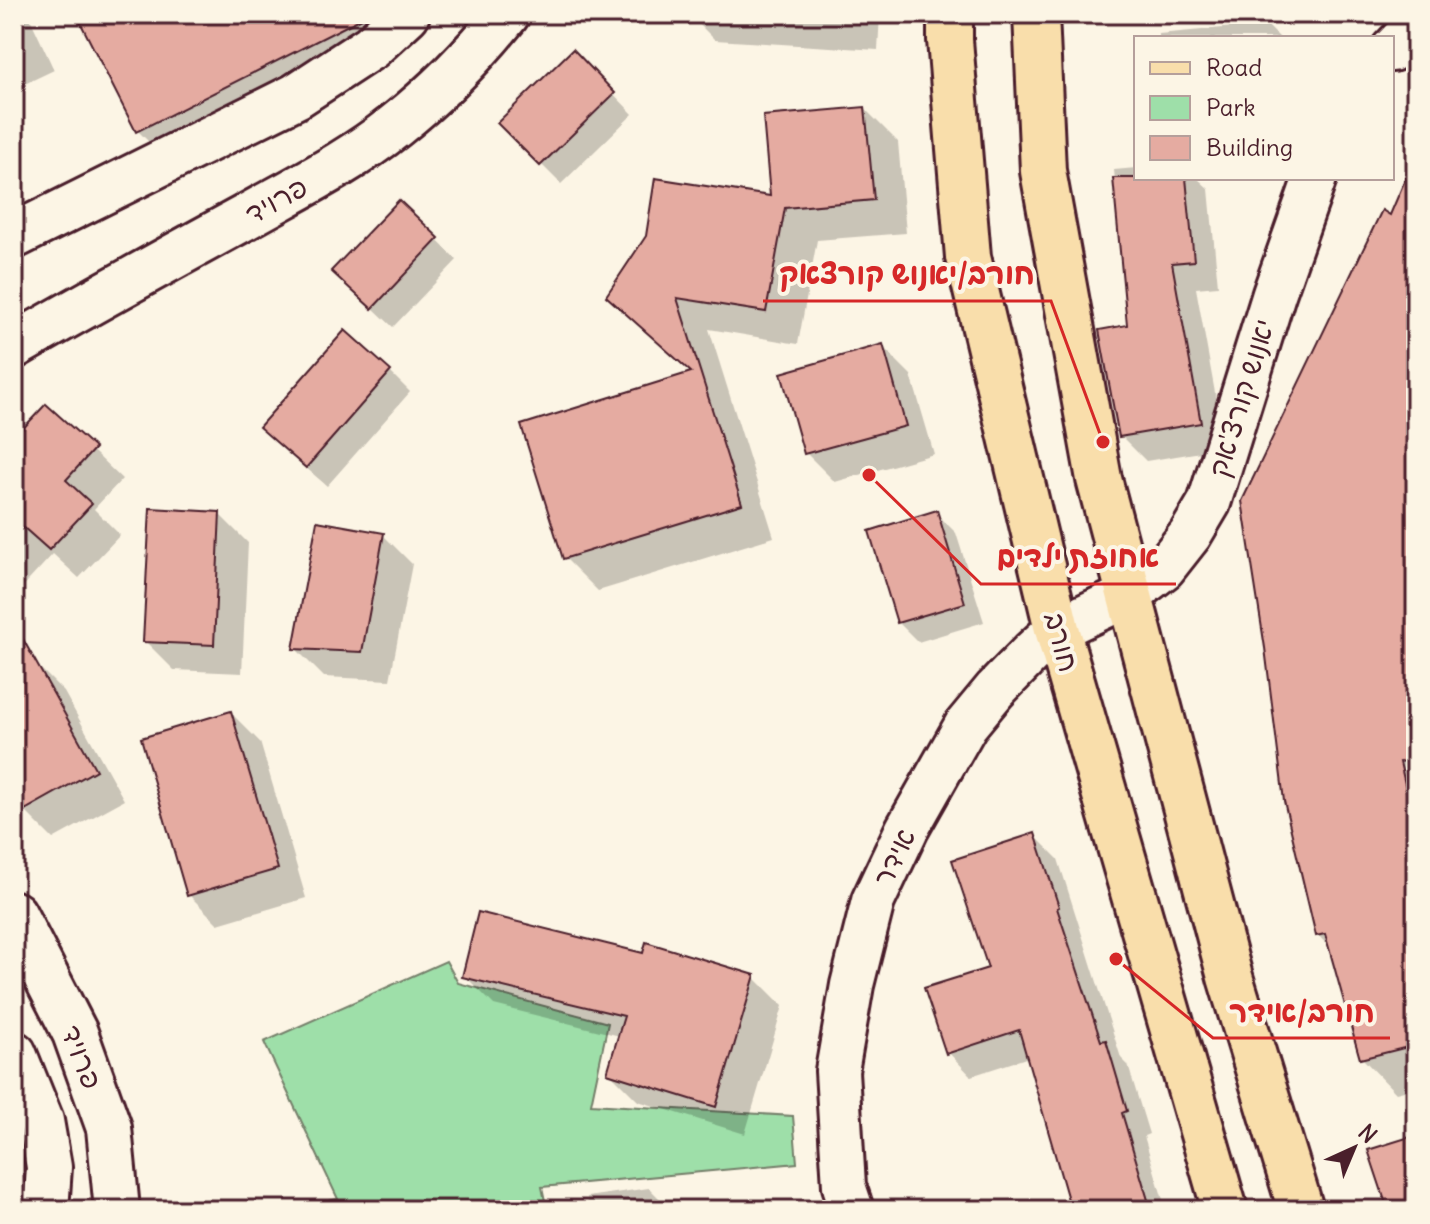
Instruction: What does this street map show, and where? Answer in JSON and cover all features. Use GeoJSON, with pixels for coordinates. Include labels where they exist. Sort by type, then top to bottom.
{"type":"FeatureCollection","features":[{"type":"Feature","properties":{"kind":"main road"},"geometry":{"type":"LineString","coordinates":[[14,236],[296,96],[371,47],[407,14]]}},
{"type":"Feature","properties":{"kind":"main road","name":"פרויד"},"geometry":{"type":"LineString","coordinates":[[14,346],[347,161],[434,93],[482,45],[507,14]]}},
{"type":"Feature","properties":{"kind":"main road","name":"חורב"},"geometry":{"type":"LineString","coordinates":[[950,14],[968,257],[1057,629],[1225,1210]]}},
{"type":"Feature","properties":{"kind":"main road"},"geometry":{"type":"LineString","coordinates":[[1036,14],[1043,171],[1099,479],[1230,977],[1301,1210]]}},
{"type":"Feature","properties":{"kind":"main road","name":"פרויד"},"geometry":{"type":"LineString","coordinates":[[14,914],[75,1033],[109,1128],[117,1210]]}},
{"type":"Feature","properties":{"kind":"main road"},"geometry":{"type":"LineString","coordinates":[[14,1054],[41,1121],[49,1167],[46,1210]]}},
{"type":"Feature","properties":{"kind":"street"},"geometry":{"type":"LineString","coordinates":[[1394,48],[1416,25]]}},
{"type":"Feature","properties":{"kind":"street","name":"יאנוש קורצ'אק"},"geometry":{"type":"LineString","coordinates":[[1129,595],[1164,568],[1190,535],[1209,503],[1274,294],[1314,180]]}},
{"type":"Feature","properties":{"kind":"street","name":"אידר"},"geometry":{"type":"LineString","coordinates":[[852,1210],[844,1186],[837,1071],[852,985],[873,901],[907,829],[966,725],[1023,661],[1057,629],[1129,595]]}},
{"type":"Feature","properties":{"kind":"green space"},"geometry":{"type":"Polygon","coordinates":[[[446,961],[458,983],[608,1023],[591,1104],[793,1116],[797,1163],[542,1187],[547,1210],[282,1210],[338,1199],[264,1042],[446,961]]]}},
{"type":"Feature","properties":{"kind":"building"},"geometry":{"type":"Polygon","coordinates":[[[76,14],[370,14],[136,132],[76,14]]]}},
{"type":"Feature","properties":{"kind":"building"},"geometry":{"type":"Polygon","coordinates":[[[573,49],[615,93],[540,166],[497,123],[573,49]]]}},
{"type":"Feature","properties":{"kind":"building"},"geometry":{"type":"Polygon","coordinates":[[[865,107],[874,200],[785,208],[766,312],[677,298],[742,504],[563,559],[521,425],[691,372],[606,296],[646,236],[655,178],[770,196],[763,116],[865,107]]]}},
{"type":"Feature","properties":{"kind":"building"},"geometry":{"type":"Polygon","coordinates":[[[1416,154],[1416,759],[1400,762],[1416,833],[1416,1045],[1360,1059],[1325,934],[1316,936],[1284,801],[1242,501],[1382,210],[1390,215],[1416,154]]]}},
{"type":"Feature","properties":{"kind":"building"},"geometry":{"type":"Polygon","coordinates":[[[1113,178],[1186,180],[1194,261],[1172,263],[1201,423],[1119,437],[1099,330],[1127,325],[1113,178]]]}},
{"type":"Feature","properties":{"kind":"building"},"geometry":{"type":"Polygon","coordinates":[[[399,200],[439,238],[372,309],[331,271],[399,200]]]}},
{"type":"Feature","properties":{"kind":"building"},"geometry":{"type":"Polygon","coordinates":[[[345,330],[391,371],[306,468],[259,427],[345,330]]]}},
{"type":"Feature","properties":{"kind":"building"},"geometry":{"type":"Polygon","coordinates":[[[883,344],[906,426],[804,454],[781,373],[883,344]]]}},
{"type":"Feature","properties":{"kind":"building"},"geometry":{"type":"Polygon","coordinates":[[[46,404],[95,448],[66,480],[92,504],[49,550],[14,519],[14,438],[46,404]]]}},
{"type":"Feature","properties":{"kind":"building"},"geometry":{"type":"Polygon","coordinates":[[[150,508],[220,512],[214,645],[143,642],[150,508]]]}},
{"type":"Feature","properties":{"kind":"building"},"geometry":{"type":"Polygon","coordinates":[[[937,510],[965,603],[897,623],[869,531],[937,510]]]}},
{"type":"Feature","properties":{"kind":"building"},"geometry":{"type":"Polygon","coordinates":[[[317,521],[384,533],[362,652],[293,649],[317,521]]]}},
{"type":"Feature","properties":{"kind":"building"},"geometry":{"type":"Polygon","coordinates":[[[14,623],[96,770],[14,816],[14,623]]]}},
{"type":"Feature","properties":{"kind":"building"},"geometry":{"type":"Polygon","coordinates":[[[231,711],[278,869],[187,896],[141,738],[231,711]]]}},
{"type":"Feature","properties":{"kind":"building"},"geometry":{"type":"Polygon","coordinates":[[[1035,833],[1101,1041],[1106,1040],[1127,1111],[1122,1113],[1151,1210],[1071,1210],[1019,1030],[946,1054],[924,988],[988,968],[952,860],[1035,833]]]}},
{"type":"Feature","properties":{"kind":"building"},"geometry":{"type":"Polygon","coordinates":[[[478,912],[643,953],[646,942],[755,975],[716,1107],[607,1073],[624,1016],[462,977],[478,912]]]}},
{"type":"Feature","properties":{"kind":"building"},"geometry":{"type":"Polygon","coordinates":[[[1416,1135],[1416,1210],[1388,1210],[1368,1150],[1416,1135]]]}},
{"type":"Feature","properties":{"kind":"place","name":"חורב/יאנוש קורצאק"},"geometry":{"type":"Point","coordinates":[1103,442]}},
{"type":"Feature","properties":{"kind":"place","name":"אחוזת ילדים"},"geometry":{"type":"Point","coordinates":[869,475]}},
{"type":"Feature","properties":{"kind":"place","name":"חורב/אידר"},"geometry":{"type":"Point","coordinates":[1116,959]}}]}
